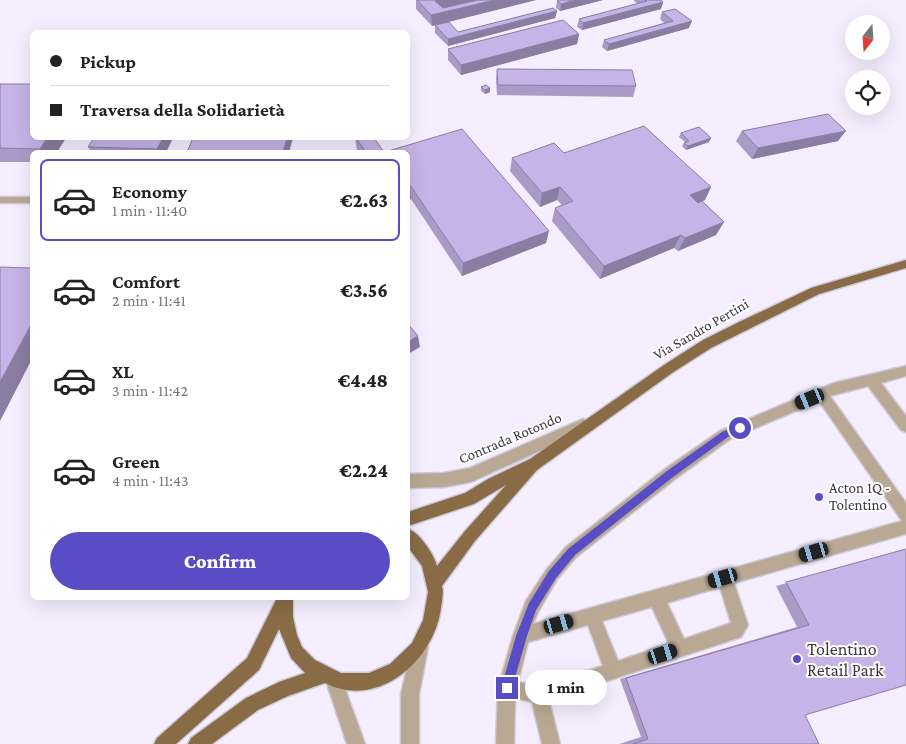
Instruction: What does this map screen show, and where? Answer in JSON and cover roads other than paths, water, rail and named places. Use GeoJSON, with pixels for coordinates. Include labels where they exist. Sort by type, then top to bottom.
{"type":"FeatureCollection","features":[{"type":"Feature","properties":{"kind":"main road","name":"Via Sandro Pertini"},"geometry":{"type":"LineString","coordinates":[[435,582],[470,536],[535,464],[594,420],[668,369],[707,344],[743,325],[816,291],[906,265]]}},
{"type":"Feature","properties":{"kind":"main road","name":"Via Sandro Pertini"},"geometry":{"type":"LineString","coordinates":[[410,518],[469,499],[493,484],[535,464]]}},
{"type":"Feature","properties":{"kind":"main road"},"geometry":{"type":"LineString","coordinates":[[197,744],[252,704],[285,688],[327,679],[357,684],[381,678],[403,666],[420,646],[431,626],[434,611],[435,582],[428,561],[417,544],[410,538]]}},
{"type":"Feature","properties":{"kind":"main road"},"geometry":{"type":"LineString","coordinates":[[163,744],[253,664],[284,600]]}},
{"type":"Feature","properties":{"kind":"main road"},"geometry":{"type":"LineString","coordinates":[[285,600],[285,622],[292,644],[304,662],[327,679]]}},
{"type":"Feature","properties":{"kind":"street"},"geometry":{"type":"LineString","coordinates":[[0,200],[30,200]]}},
{"type":"Feature","properties":{"kind":"street"},"geometry":{"type":"LineString","coordinates":[[505,744],[503,720],[507,688],[521,636],[532,607],[552,574],[571,552],[670,474],[725,434],[821,394],[906,371]]}},
{"type":"Feature","properties":{"kind":"street"},"geometry":{"type":"LineString","coordinates":[[871,380],[906,426]]}},
{"type":"Feature","properties":{"kind":"street"},"geometry":{"type":"LineString","coordinates":[[821,394],[906,515]]}},
{"type":"Feature","properties":{"kind":"street","name":"Contrada Rotondo"},"geometry":{"type":"LineString","coordinates":[[410,481],[444,480],[471,475],[594,420]]}},
{"type":"Feature","properties":{"kind":"street"},"geometry":{"type":"LineString","coordinates":[[521,636],[656,596],[906,527]]}},
{"type":"Feature","properties":{"kind":"street"},"geometry":{"type":"LineString","coordinates":[[507,688],[538,695],[735,631],[740,625],[732,594],[723,578]]}},
{"type":"Feature","properties":{"kind":"street"},"geometry":{"type":"LineString","coordinates":[[656,596],[680,649]]}},
{"type":"Feature","properties":{"kind":"street"},"geometry":{"type":"LineString","coordinates":[[592,615],[614,671]]}},
{"type":"Feature","properties":{"kind":"street"},"geometry":{"type":"LineString","coordinates":[[410,744],[410,694],[420,646]]}},
{"type":"Feature","properties":{"kind":"street"},"geometry":{"type":"LineString","coordinates":[[327,679],[356,744]]}},
{"type":"Feature","properties":{"kind":"street"},"geometry":{"type":"LineString","coordinates":[[538,695],[551,744]]}},
{"type":"Feature","properties":{"kind":"place","name":"Acton 1Q - Tolentino"},"geometry":{"type":"Point","coordinates":[819,497]}},
{"type":"Feature","properties":{"kind":"place","name":"Tolentino Retail Park"},"geometry":{"type":"Point","coordinates":[797,659]}}]}
